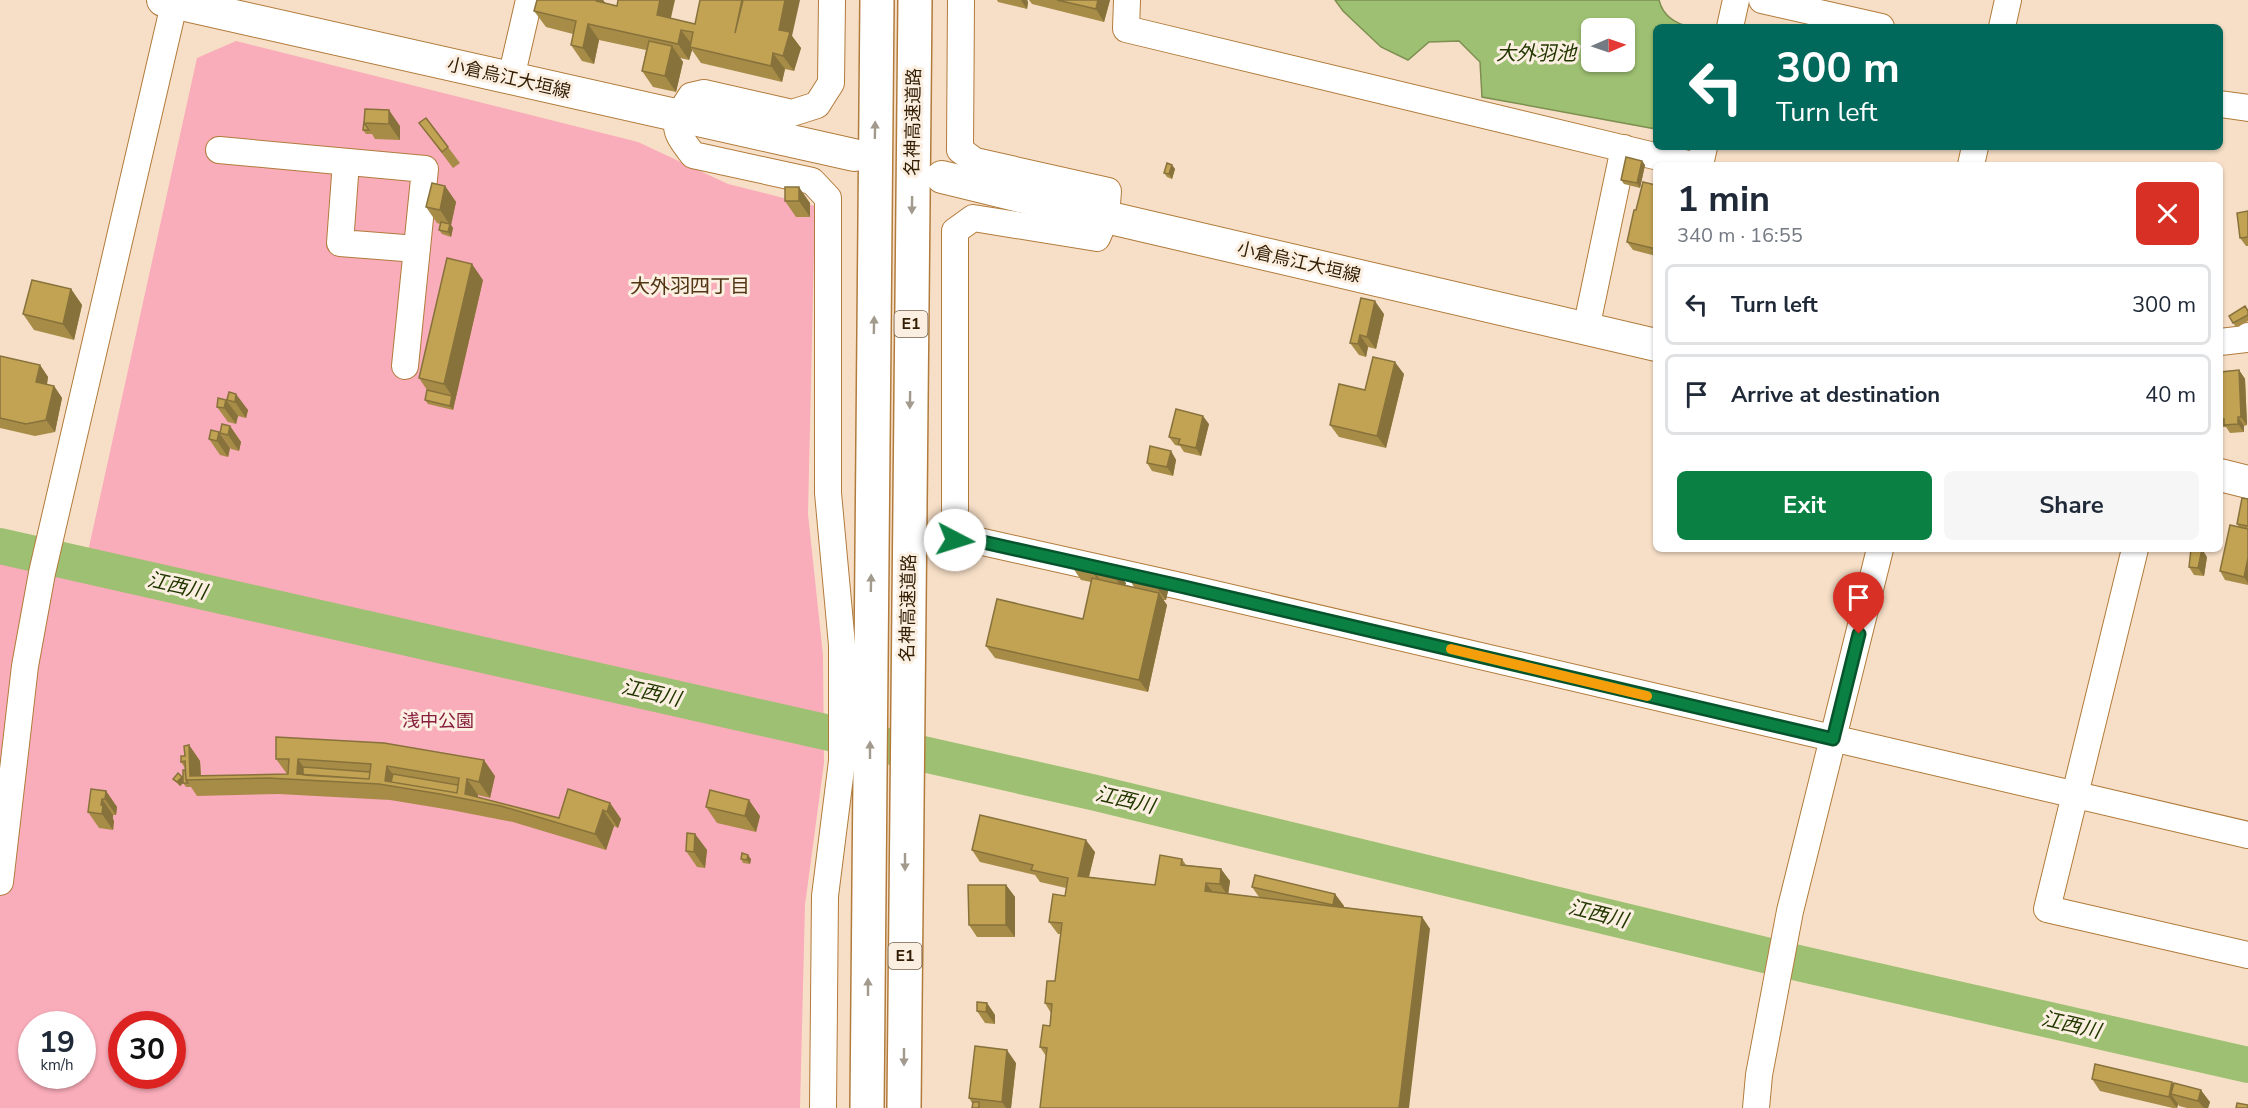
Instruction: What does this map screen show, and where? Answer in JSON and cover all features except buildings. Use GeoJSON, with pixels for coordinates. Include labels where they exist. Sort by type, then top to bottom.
{"type":"FeatureCollection","features":[{"type":"Feature","properties":{"kind":"highway","name":"名神高速道路"},"geometry":{"type":"LineString","coordinates":[[867,1108],[870,808],[856,643],[877,0]]}},
{"type":"Feature","properties":{"kind":"highway","name":"名神高速道路"},"geometry":{"type":"LineString","coordinates":[[904,1108],[915,0]]}},
{"type":"Feature","properties":{"kind":"main road","name":"小倉烏江大垣線"},"geometry":{"type":"LineString","coordinates":[[171,1],[854,155]]}},
{"type":"Feature","properties":{"kind":"main road","name":"小倉烏江大垣線"},"geometry":{"type":"LineString","coordinates":[[942,177],[1106,218],[1653,344]]}},
{"type":"Feature","properties":{"kind":"main road"},"geometry":{"type":"LineString","coordinates":[[2223,476],[2248,482]]}},
{"type":"Feature","properties":{"kind":"street"},"geometry":{"type":"LineString","coordinates":[[511,78],[529,0]]}},
{"type":"Feature","properties":{"kind":"street"},"geometry":{"type":"LineString","coordinates":[[823,1108],[825,896],[856,643],[828,493],[828,198],[812,181],[693,155],[677,134],[678,117],[691,96],[704,93],[792,113],[817,105],[831,83],[832,0]]}},
{"type":"Feature","properties":{"kind":"street"},"geometry":{"type":"LineString","coordinates":[[961,0],[960,150],[975,161],[1108,191],[1106,218],[1096,238],[973,218],[955,231],[955,540],[974,540],[1180,586],[2248,835]]}},
{"type":"Feature","properties":{"kind":"street"},"geometry":{"type":"LineString","coordinates":[[1127,0],[1126,29],[1680,162]]}},
{"type":"Feature","properties":{"kind":"street"},"geometry":{"type":"LineString","coordinates":[[1732,24],[1736,0]]}},
{"type":"Feature","properties":{"kind":"street"},"geometry":{"type":"LineString","coordinates":[[1762,0],[1868,24]]}},
{"type":"Feature","properties":{"kind":"street"},"geometry":{"type":"LineString","coordinates":[[2003,24],[2008,0]]}},
{"type":"Feature","properties":{"kind":"street"},"geometry":{"type":"LineString","coordinates":[[0,882],[26,666],[42,573],[91,366],[171,1]]}},
{"type":"Feature","properties":{"kind":"street"},"geometry":{"type":"LineString","coordinates":[[2223,104],[2248,108]]}},
{"type":"Feature","properties":{"kind":"street"},"geometry":{"type":"LineString","coordinates":[[1586,328],[1624,148]]}},
{"type":"Feature","properties":{"kind":"street"},"geometry":{"type":"LineString","coordinates":[[219,150],[425,169],[405,366]]}},
{"type":"Feature","properties":{"kind":"street"},"geometry":{"type":"LineString","coordinates":[[346,162],[340,243],[417,249]]}},
{"type":"Feature","properties":{"kind":"street"},"geometry":{"type":"LineString","coordinates":[[2223,342],[2246,339],[2248,336]]}},
{"type":"Feature","properties":{"kind":"street"},"geometry":{"type":"LineString","coordinates":[[1756,1108],[1759,1075],[1790,911],[1879,552]]}},
{"type":"Feature","properties":{"kind":"street"},"geometry":{"type":"LineString","coordinates":[[2134,552],[2047,909],[2248,955]]}},
{"type":"Feature","properties":{"kind":"green space","name":"浅中公園"},"geometry":{"type":"Polygon","coordinates":[[[236,41],[638,142],[728,184],[815,206],[808,514],[823,655],[824,763],[805,905],[800,1108],[0,1108],[0,546],[85,565],[197,58],[236,41]]]}},
{"type":"Feature","properties":{"kind":"water","name":"大外羽池"},"geometry":{"type":"Polygon","coordinates":[[[1335,0],[1659,0],[1664,11],[1680,24],[1653,24],[1653,128],[1482,97],[1480,62],[1459,41],[1429,42],[1408,60],[1381,47],[1343,11],[1335,0]]]}},
{"type":"Feature","properties":{"kind":"waterway","name":"江西川"},"geometry":{"type":"LineString","coordinates":[[0,546],[1096,793],[1798,963],[2248,1065]]}},
{"type":"Feature","properties":{"kind":"slow traffic"},"geometry":{"type":"LineString","coordinates":[[1451,649],[1647,696]]}},
{"type":"Feature","properties":{"kind":"district","name":"大外羽四丁目"},"geometry":{"type":"Point","coordinates":[690,286]}},
{"type":"Feature","properties":{"kind":"route"},"geometry":{"type":"LineString","coordinates":[[955,540],[974,540],[1180,586],[1833,739],[1859,634]]}}]}
